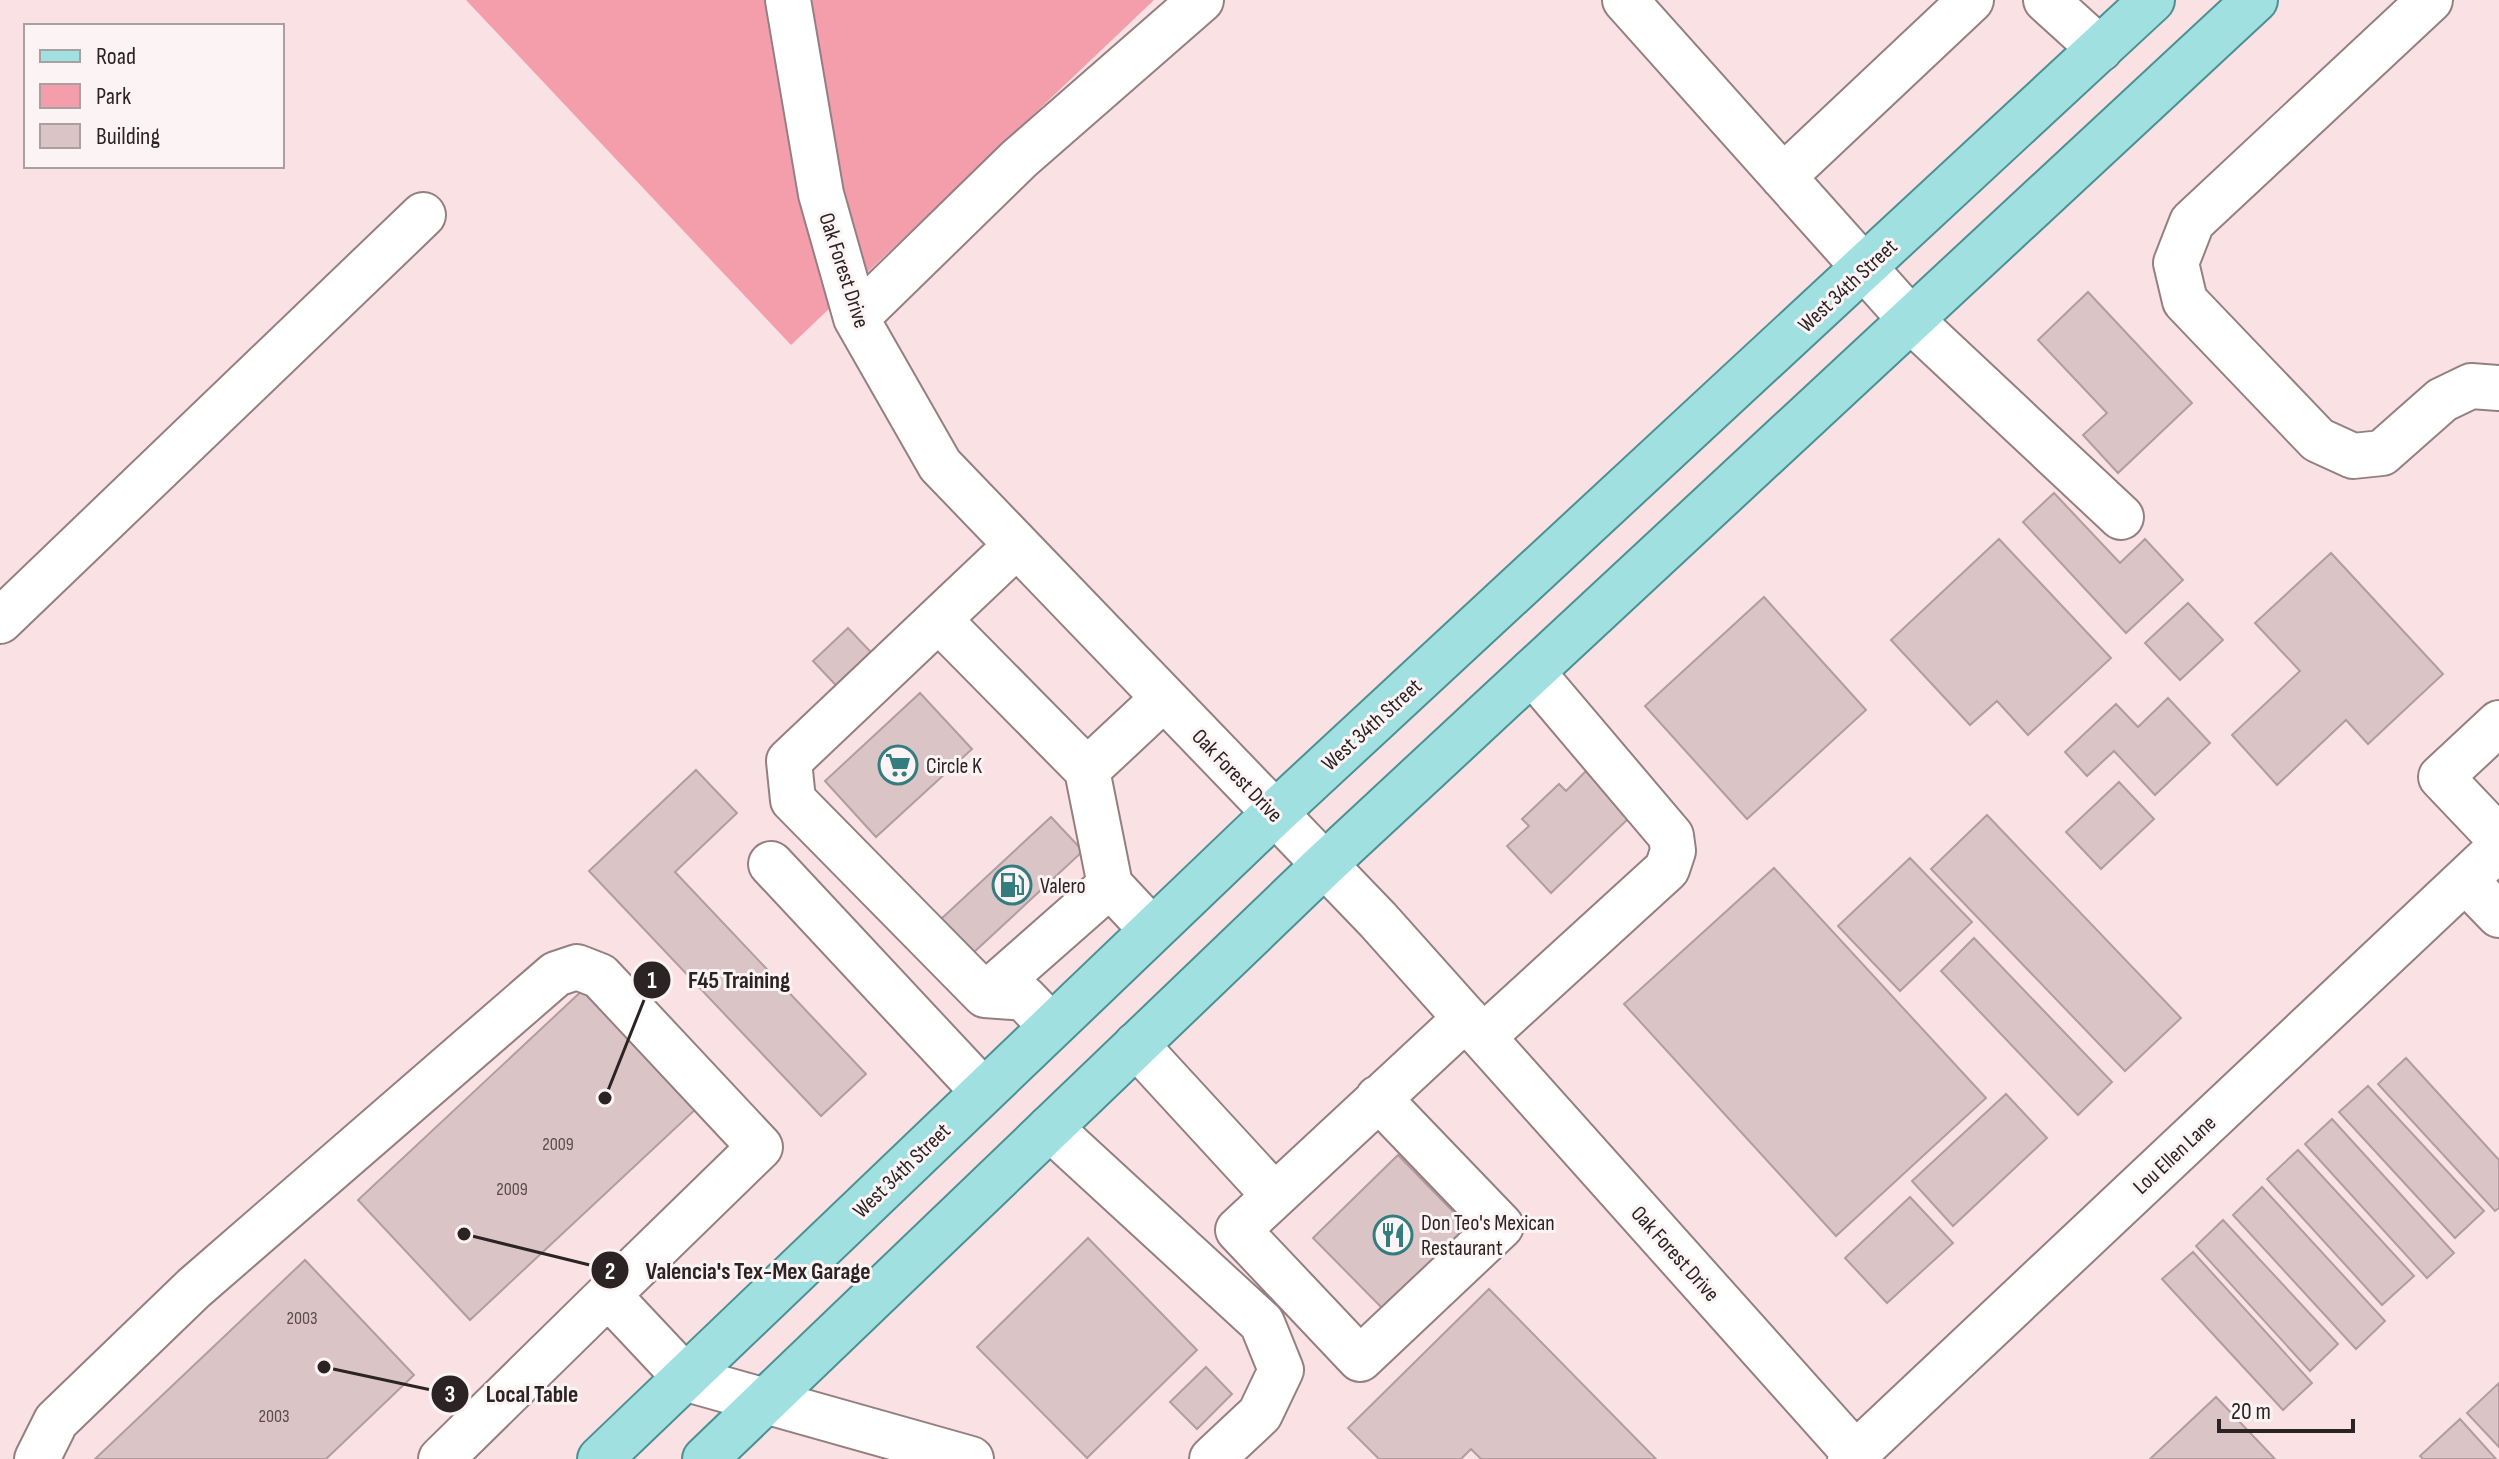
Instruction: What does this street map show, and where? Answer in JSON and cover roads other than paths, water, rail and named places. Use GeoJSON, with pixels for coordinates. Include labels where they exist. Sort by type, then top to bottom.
{"type":"FeatureCollection","features":[{"type":"Feature","properties":{"kind":"main road","name":"West 34th Street"},"geometry":{"type":"LineString","coordinates":[[600,1459],[1275,813],[2152,0]]}},
{"type":"Feature","properties":{"kind":"main road"},"geometry":{"type":"LineString","coordinates":[[705,1459],[1324,865],[2255,0]]}},
{"type":"Feature","properties":{"kind":"street","name":"Oak Forest Drive"},"geometry":{"type":"LineString","coordinates":[[788,0],[821,194],[856,318],[940,465],[1324,865],[1474,1028],[1855,1457]]}},
{"type":"Feature","properties":{"kind":"street"},"geometry":{"type":"LineString","coordinates":[[856,318],[1019,159],[1201,0]]}},
{"type":"Feature","properties":{"kind":"street"},"geometry":{"type":"LineString","coordinates":[[1625,0],[1912,321],[2121,517]]}},
{"type":"Feature","properties":{"kind":"street"},"geometry":{"type":"LineString","coordinates":[[1783,177],[1971,0]]}},
{"type":"Feature","properties":{"kind":"street"},"geometry":{"type":"LineString","coordinates":[[2046,0],[2100,49]]}},
{"type":"Feature","properties":{"kind":"street"},"geometry":{"type":"LineString","coordinates":[[2420,3],[2192,222],[2176,263],[2185,301],[2318,440],[2353,456],[2382,453],[2442,400],[2471,386],[2499,388]]}},
{"type":"Feature","properties":{"kind":"street"},"geometry":{"type":"LineString","coordinates":[[0,621],[423,215]]}},
{"type":"Feature","properties":{"kind":"street"},"geometry":{"type":"LineString","coordinates":[[1017,545],[789,761],[793,800],[985,995],[1024,998],[1051,1026]]}},
{"type":"Feature","properties":{"kind":"street"},"geometry":{"type":"LineString","coordinates":[[940,621],[1087,770],[1110,885],[1152,930]]}},
{"type":"Feature","properties":{"kind":"street"},"geometry":{"type":"LineString","coordinates":[[1378,1098],[1501,1226],[1360,1359],[1238,1230],[1378,1098],[1474,1028],[1667,869],[1673,851],[1671,836],[1532,672]]}},
{"type":"Feature","properties":{"kind":"street"},"geometry":{"type":"LineString","coordinates":[[1087,770],[1164,698]]}},
{"type":"Feature","properties":{"kind":"street"},"geometry":{"type":"LineString","coordinates":[[2499,723],[2441,777],[2499,838]]}},
{"type":"Feature","properties":{"kind":"street","name":"Lou Ellen Lane"},"geometry":{"type":"LineString","coordinates":[[1855,1457],[2499,848]]}},
{"type":"Feature","properties":{"kind":"street"},"geometry":{"type":"LineString","coordinates":[[771,864],[983,1091]]}},
{"type":"Feature","properties":{"kind":"street"},"geometry":{"type":"LineString","coordinates":[[2465,880],[2499,915]]}},
{"type":"Feature","properties":{"kind":"street"},"geometry":{"type":"LineString","coordinates":[[985,995],[1110,885]]}},
{"type":"Feature","properties":{"kind":"street"},"geometry":{"type":"LineString","coordinates":[[37,1459],[56,1421],[194,1288],[556,974],[577,967],[600,976],[760,1147],[441,1459]]}},
{"type":"Feature","properties":{"kind":"street"},"geometry":{"type":"LineString","coordinates":[[1136,1045],[1274,1195]]}},
{"type":"Feature","properties":{"kind":"street"},"geometry":{"type":"LineString","coordinates":[[1050,1128],[1262,1323],[1281,1370],[1260,1414],[1212,1459]]}},
{"type":"Feature","properties":{"kind":"street"},"geometry":{"type":"LineString","coordinates":[[608,1295],[687,1379],[971,1459]]}},
{"type":"Feature","properties":{"kind":"place","name":"Circle K"},"geometry":{"type":"Point","coordinates":[898,765]}},
{"type":"Feature","properties":{"kind":"place","name":"Valero"},"geometry":{"type":"Point","coordinates":[1012,885]}},
{"type":"Feature","properties":{"kind":"place","name":"F45 Training"},"geometry":{"type":"Point","coordinates":[605,1098]}},
{"type":"Feature","properties":{"kind":"place","name":"Valencia's Tex-Mex Garage"},"geometry":{"type":"Point","coordinates":[464,1234]}},
{"type":"Feature","properties":{"kind":"place","name":"Don Teo's Mexican Restaurant"},"geometry":{"type":"Point","coordinates":[1393,1235]}},
{"type":"Feature","properties":{"kind":"place","name":"Local Table"},"geometry":{"type":"Point","coordinates":[324,1367]}}]}
